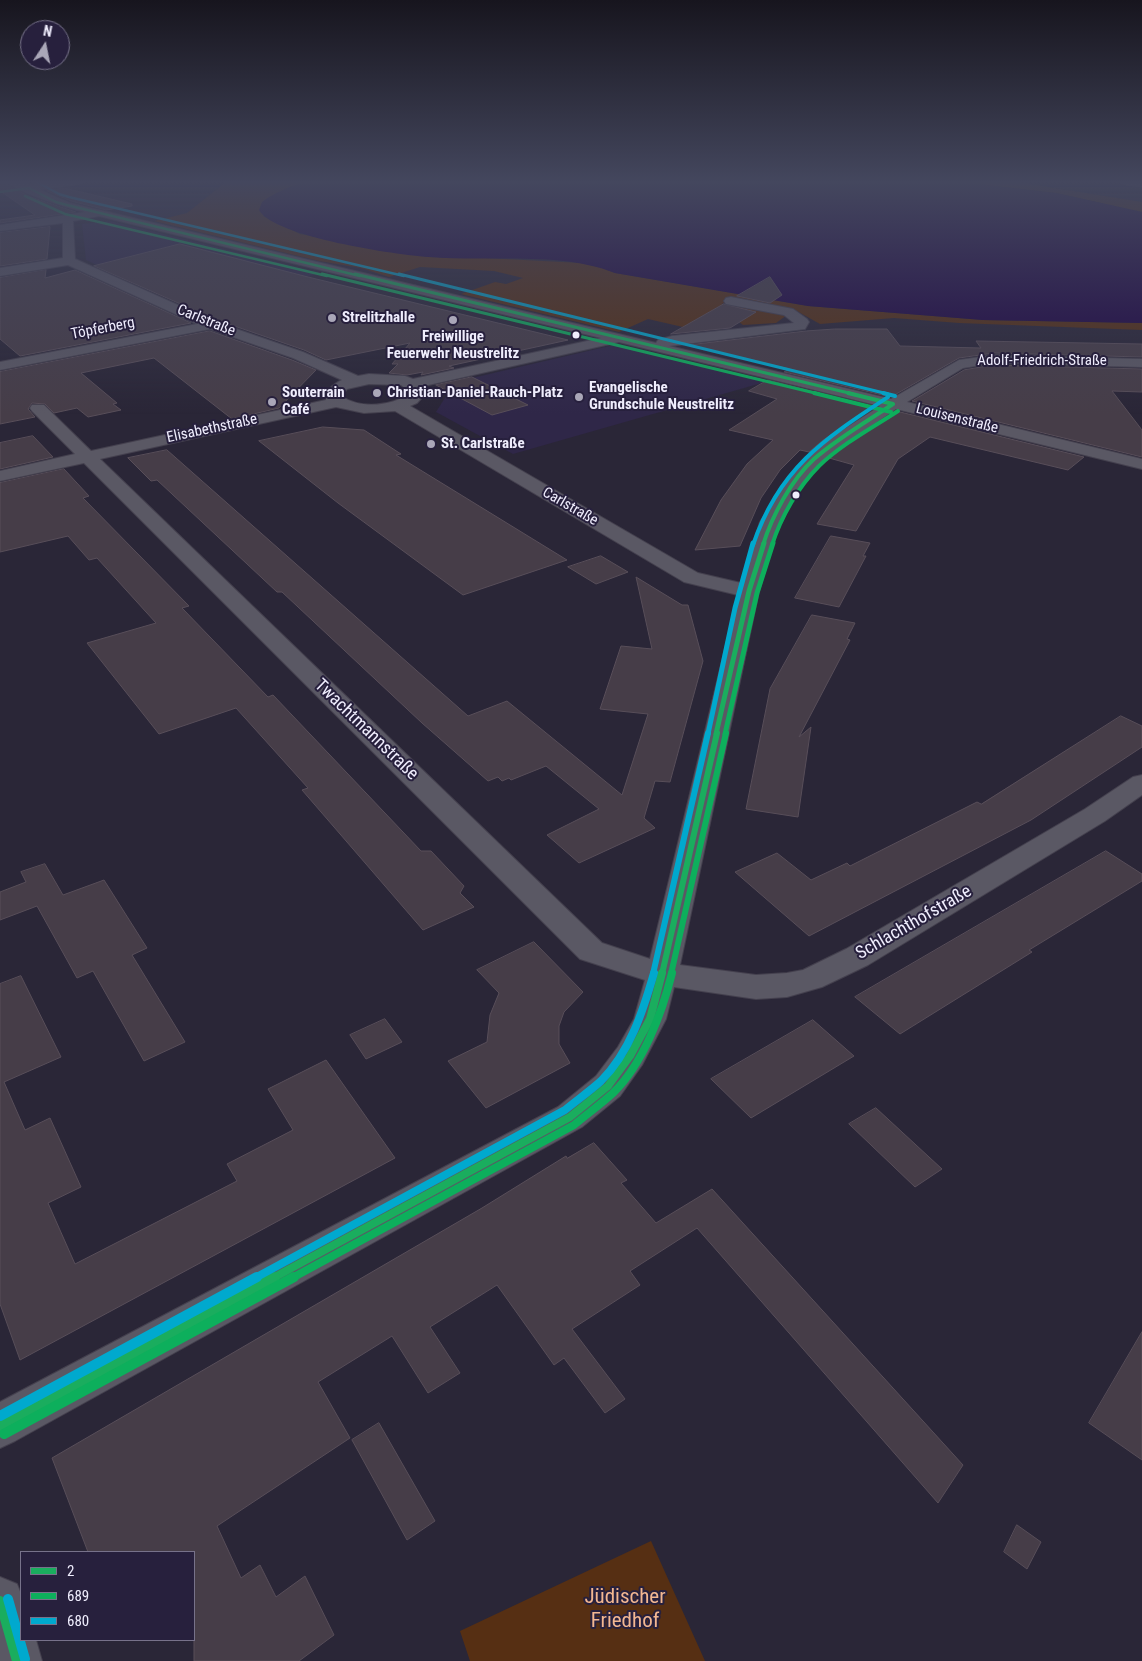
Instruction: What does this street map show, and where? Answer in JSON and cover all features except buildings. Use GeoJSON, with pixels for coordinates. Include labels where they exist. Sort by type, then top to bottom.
{"type":"FeatureCollection","features":[{"type":"Feature","properties":{"kind":"street","name":"Louisenstraße"},"geometry":{"type":"LineString","coordinates":[[289,259],[1142,464]]}},
{"type":"Feature","properties":{"kind":"street"},"geometry":{"type":"LineString","coordinates":[[0,272],[69,261]]}},
{"type":"Feature","properties":{"kind":"street","name":"Carlstraße"},"geometry":{"type":"LineString","coordinates":[[69,261],[211,325],[298,355],[356,381]]}},
{"type":"Feature","properties":{"kind":"street","name":"Louisenstraße"},"geometry":{"type":"LineString","coordinates":[[655,346],[672,340],[800,326],[802,322],[788,312],[731,300]]}},
{"type":"Feature","properties":{"kind":"street","name":"Töpferberg"},"geometry":{"type":"LineString","coordinates":[[0,366],[211,325]]}},
{"type":"Feature","properties":{"kind":"street"},"geometry":{"type":"LineString","coordinates":[[413,384],[418,389],[415,398],[384,408],[357,408],[337,402],[333,398],[333,393],[338,388],[356,381],[394,379],[413,384],[617,337]]}},
{"type":"Feature","properties":{"kind":"street","name":"Adolf-Friedrich-Straße"},"geometry":{"type":"LineString","coordinates":[[0,1426],[570,1117],[608,1086],[630,1056],[650,1019],[662,974],[749,591],[770,522],[799,476],[812,461],[830,446],[951,368],[969,361],[1009,359],[1142,362]]}},
{"type":"Feature","properties":{"kind":"street","name":"Elisabethstraße"},"geometry":{"type":"LineString","coordinates":[[0,476],[337,402]]}},
{"type":"Feature","properties":{"kind":"street","name":"Carlstraße"},"geometry":{"type":"LineString","coordinates":[[397,405],[691,578],[749,591]]}},
{"type":"Feature","properties":{"kind":"street"},"geometry":{"type":"LineString","coordinates":[[38,408],[87,456]]}},
{"type":"Feature","properties":{"kind":"street","name":"Twachtmannstraße"},"geometry":{"type":"LineString","coordinates":[[87,456],[591,951],[662,974]]}},
{"type":"Feature","properties":{"kind":"street","name":"Schlachthofstraße"},"geometry":{"type":"LineString","coordinates":[[662,974],[756,987],[787,985],[811,979],[865,952],[1095,815],[1142,783]]}},
{"type":"Feature","properties":{"kind":"street"},"geometry":{"type":"LineString","coordinates":[[0,1601],[17,1661]]}},
{"type":"Feature","properties":{"kind":"shaded area"},"geometry":{"type":"Polygon","coordinates":[[[262,259],[321,273],[194,309],[86,260],[262,259]]]}},
{"type":"Feature","properties":{"kind":"shaded area"},"geometry":{"type":"Polygon","coordinates":[[[489,259],[1142,259],[1142,323],[983,320],[808,306],[615,273],[594,266],[571,262],[489,259]]]}},
{"type":"Feature","properties":{"kind":"shaded area","name":"Evangelische Grundschule Neustrelitz"},"geometry":{"type":"Polygon","coordinates":[[[614,345],[765,382],[513,454],[436,412],[455,382],[614,345]]]}},
{"type":"Feature","properties":{"kind":"green space"},"geometry":{"type":"Polygon","coordinates":[[[309,259],[496,259],[581,263],[600,267],[615,273],[808,306],[983,320],[1142,323],[1142,330],[959,323],[894,318],[820,324],[795,310],[730,299],[722,304],[787,315],[776,323],[743,325],[738,321],[696,330],[648,319],[619,332],[461,294],[495,282],[506,284],[523,278],[494,271],[420,267],[389,277],[361,268],[309,259]]]}},
{"type":"Feature","properties":{"kind":"green space","name":"Jüdischer Friedhof"},"geometry":{"type":"Polygon","coordinates":[[[651,1541],[705,1661],[470,1661],[460,1631],[651,1541]]]}},
{"type":"Feature","properties":{"kind":"transit line","name":"689"},"geometry":{"type":"LineString","coordinates":[[255,259],[891,412]]}},
{"type":"Feature","properties":{"kind":"transit line","name":"2"},"geometry":{"type":"LineString","coordinates":[[289,259],[893,404]]}},
{"type":"Feature","properties":{"kind":"transit line","name":"680"},"geometry":{"type":"LineString","coordinates":[[331,259],[895,396]]}},
{"type":"Feature","properties":{"kind":"transit line","name":"680"},"geometry":{"type":"LineString","coordinates":[[0,1416],[565,1110],[602,1080],[623,1051],[642,1016],[654,972],[735,608],[756,534],[777,492],[801,462],[827,438],[888,397]]}},
{"type":"Feature","properties":{"kind":"transit line","name":"2"},"geometry":{"type":"LineString","coordinates":[[0,1426],[570,1117],[608,1086],[630,1056],[650,1019],[662,974],[749,591],[770,522],[785,496],[812,461],[830,446],[893,404]]}},
{"type":"Feature","properties":{"kind":"transit line","name":"689"},"geometry":{"type":"LineString","coordinates":[[4,1434],[574,1125],[614,1092],[637,1061],[658,1022],[671,976],[757,593],[778,526],[792,501],[818,467],[835,453],[898,411]]}},
{"type":"Feature","properties":{"kind":"transit line","name":"680"},"geometry":{"type":"LineString","coordinates":[[8,1599],[25,1659]]}},
{"type":"Feature","properties":{"kind":"transit line","name":"2"},"geometry":{"type":"LineString","coordinates":[[0,1601],[17,1661]]}},
{"type":"Feature","properties":{"kind":"place","name":"Strelitzhalle"},"geometry":{"type":"Point","coordinates":[332,318]}},
{"type":"Feature","properties":{"kind":"place","name":"Freiwillige Feuerwehr Neustrelitz"},"geometry":{"type":"Point","coordinates":[453,320]}},
{"type":"Feature","properties":{"kind":"place","name":"Christian-Daniel-Rauch-Platz"},"geometry":{"type":"Point","coordinates":[377,393]}},
{"type":"Feature","properties":{"kind":"place","name":"Evangelische Grundschule Neustrelitz"},"geometry":{"type":"Point","coordinates":[579,397]}},
{"type":"Feature","properties":{"kind":"place","name":"Souterrain Café"},"geometry":{"type":"Point","coordinates":[272,402]}},
{"type":"Feature","properties":{"kind":"place","name":"St. Carlstraße"},"geometry":{"type":"Point","coordinates":[431,444]}}]}
